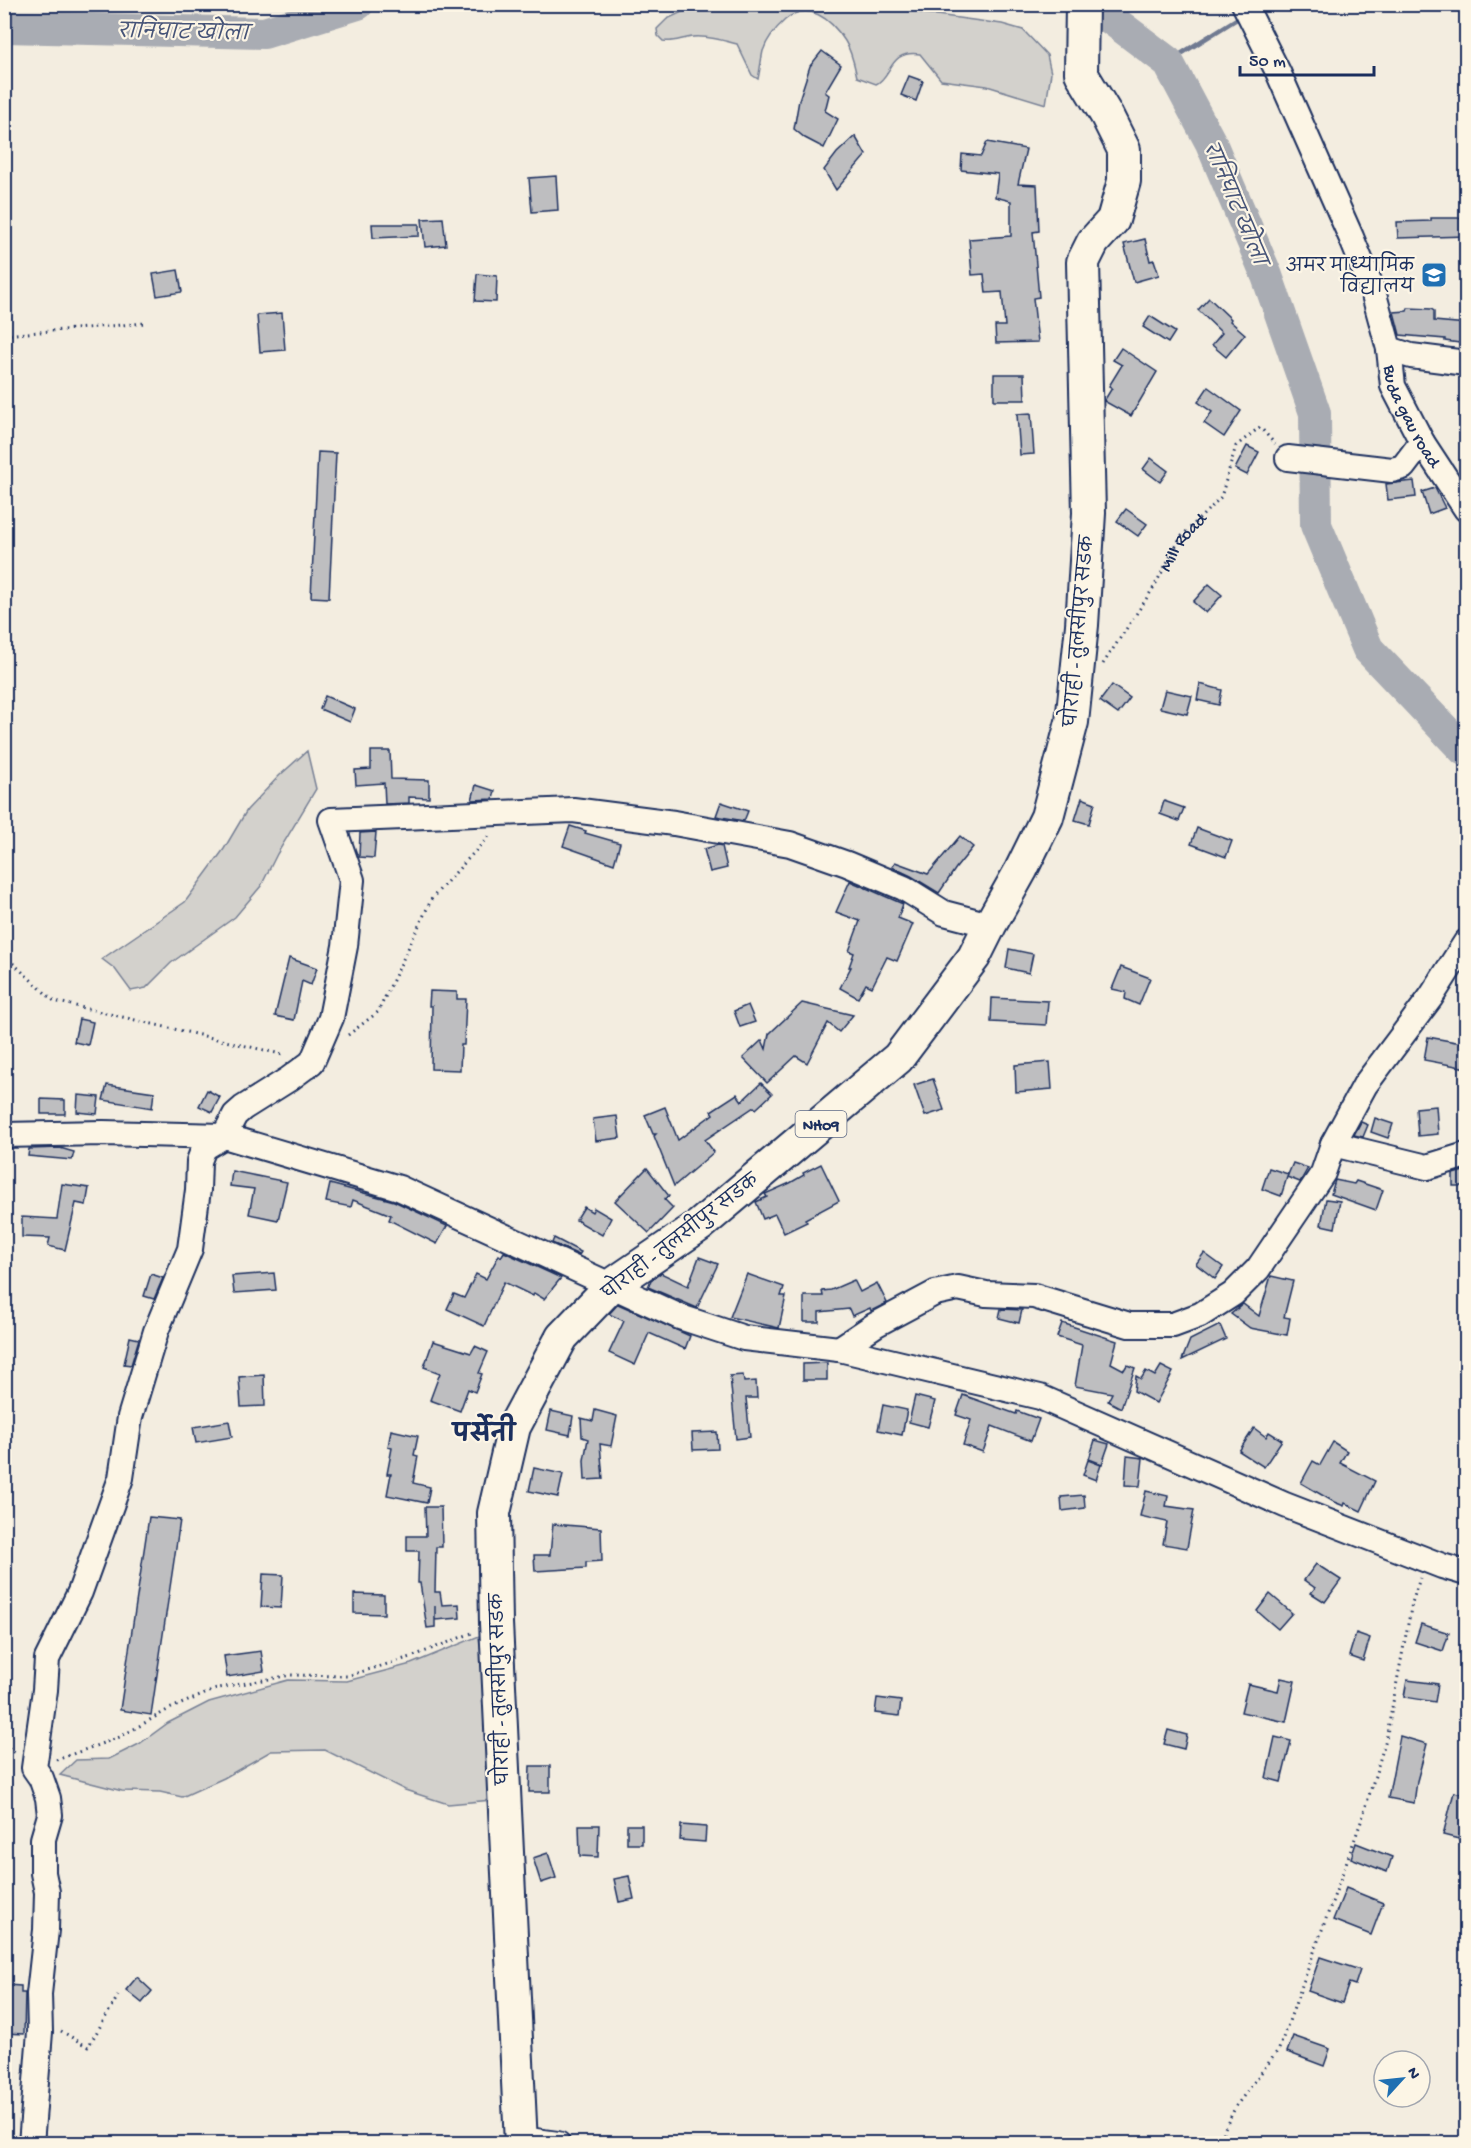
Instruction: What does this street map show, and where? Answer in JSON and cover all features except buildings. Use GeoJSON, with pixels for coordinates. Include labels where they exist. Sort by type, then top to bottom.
{"type":"FeatureCollection","features":[{"type":"Feature","properties":{"kind":"main road","name":"घोराही - तुलसीपुर सडक"},"geometry":{"type":"LineString","coordinates":[[521,2141],[496,1623],[494,1513],[514,1426],[562,1337],[612,1284],[700,1225],[898,1058],[974,957],[1047,817],[1072,722],[1082,625],[1089,513],[1083,262],[1093,242],[1113,220],[1124,181],[1124,150],[1107,116],[1081,74],[1082,4]]}},
{"type":"Feature","properties":{"kind":"street","name":"Buda gau road"},"geometry":{"type":"LineString","coordinates":[[1244,4],[1315,154],[1370,282],[1389,349],[1393,386],[1422,442],[1467,509]]}},
{"type":"Feature","properties":{"kind":"street"},"geometry":{"type":"LineString","coordinates":[[1389,349],[1411,356],[1467,363]]}},
{"type":"Feature","properties":{"kind":"street"},"geometry":{"type":"LineString","coordinates":[[1288,458],[1392,470],[1404,467],[1422,442]]}},
{"type":"Feature","properties":{"kind":"street"},"geometry":{"type":"LineString","coordinates":[[32,2144],[40,2024],[39,1994],[46,1930],[47,1892],[43,1873],[43,1839],[50,1815],[48,1798],[41,1778],[34,1768],[47,1659],[80,1592],[121,1478],[130,1418],[156,1331],[190,1249],[198,1190],[199,1161],[204,1148],[224,1136],[235,1115],[243,1108],[312,1062],[331,1018],[345,946],[352,880],[331,820],[573,810],[674,823],[790,844],[848,864],[904,888],[944,913],[990,925]]}},
{"type":"Feature","properties":{"kind":"street"},"geometry":{"type":"LineString","coordinates":[[839,1349],[875,1325],[934,1293],[958,1288],[986,1294],[1034,1296],[1129,1325],[1173,1324],[1200,1315],[1233,1294],[1257,1269],[1323,1173],[1334,1144],[1365,1085],[1431,997],[1467,942]]}},
{"type":"Feature","properties":{"kind":"street"},"geometry":{"type":"LineString","coordinates":[[4,1135],[103,1133],[224,1136],[399,1188],[681,1317],[744,1338],[839,1349],[1040,1397],[1285,1504],[1467,1573]]}},
{"type":"Feature","properties":{"kind":"street"},"geometry":{"type":"LineString","coordinates":[[1334,1144],[1427,1167],[1467,1155]]}},
{"type":"Feature","properties":{"kind":"street"},"geometry":{"type":"LineString","coordinates":[[521,2141],[558,2144]]}},
{"type":"Feature","properties":{"kind":"path"},"geometry":{"type":"LineString","coordinates":[[4,335],[145,322]]}},
{"type":"Feature","properties":{"kind":"path","name":"Mill Road"},"geometry":{"type":"LineString","coordinates":[[1075,693],[1105,661],[1154,587],[1180,538],[1221,497],[1236,446],[1260,428],[1288,458]]}},
{"type":"Feature","properties":{"kind":"path"},"geometry":{"type":"LineString","coordinates":[[340,1041],[378,1012],[432,898],[510,813]]}},
{"type":"Feature","properties":{"kind":"path"},"geometry":{"type":"LineString","coordinates":[[4,955],[54,1001],[312,1062]]}},
{"type":"Feature","properties":{"kind":"path"},"geometry":{"type":"LineString","coordinates":[[1216,2144],[1236,2106],[1280,2049],[1362,1819],[1386,1739],[1412,1603],[1425,1559]]}},
{"type":"Feature","properties":{"kind":"path"},"geometry":{"type":"LineString","coordinates":[[4,1744],[34,1768],[120,1737],[169,1709],[219,1688],[291,1675],[347,1676],[411,1657],[496,1623]]}},
{"type":"Feature","properties":{"kind":"path"},"geometry":{"type":"LineString","coordinates":[[40,2024],[58,2029],[88,2047],[118,1996]]}},
{"type":"Feature","properties":{"kind":"shaded area"},"geometry":{"type":"Polygon","coordinates":[[[697,5],[903,5],[922,13],[1002,24],[1023,30],[1047,55],[1051,73],[1046,104],[987,86],[941,80],[920,54],[910,54],[897,59],[876,84],[857,77],[845,41],[826,19],[810,12],[794,14],[772,34],[763,51],[758,79],[752,75],[737,44],[699,37],[663,41],[658,36],[657,29],[667,19],[697,5]]]}},
{"type":"Feature","properties":{"kind":"shaded area"},"geometry":{"type":"Polygon","coordinates":[[[307,751],[316,789],[277,854],[261,886],[235,917],[171,963],[146,988],[131,991],[115,969],[102,959],[185,902],[224,849],[247,810],[279,776],[307,751]]]}},
{"type":"Feature","properties":{"kind":"shaded area"},"geometry":{"type":"Polygon","coordinates":[[[479,1636],[487,1706],[492,1800],[448,1804],[405,1790],[325,1750],[271,1751],[224,1778],[182,1797],[160,1792],[122,1791],[60,1775],[76,1760],[109,1759],[139,1744],[168,1723],[209,1702],[288,1680],[347,1681],[411,1664],[479,1636]]]}},
{"type":"Feature","properties":{"kind":"waterway","name":"रानिघाट खोला"},"geometry":{"type":"LineString","coordinates":[[4,27],[264,33],[358,4]]}},
{"type":"Feature","properties":{"kind":"waterway","name":"रानिघाट खोला"},"geometry":{"type":"LineString","coordinates":[[1091,4],[1168,62],[1211,143],[1267,276],[1315,413],[1316,525],[1368,649],[1466,750]]}},
{"type":"Feature","properties":{"kind":"waterway"},"geometry":{"type":"LineString","coordinates":[[1168,62],[1243,15]]}},
{"type":"Feature","properties":{"kind":"place","name":"अमर माध्यामिक विद्यालय"},"geometry":{"type":"Point","coordinates":[1434,275]}},
{"type":"Feature","properties":{"kind":"district","name":"पर्सेनी"},"geometry":{"type":"Point","coordinates":[484,1433]}}]}
